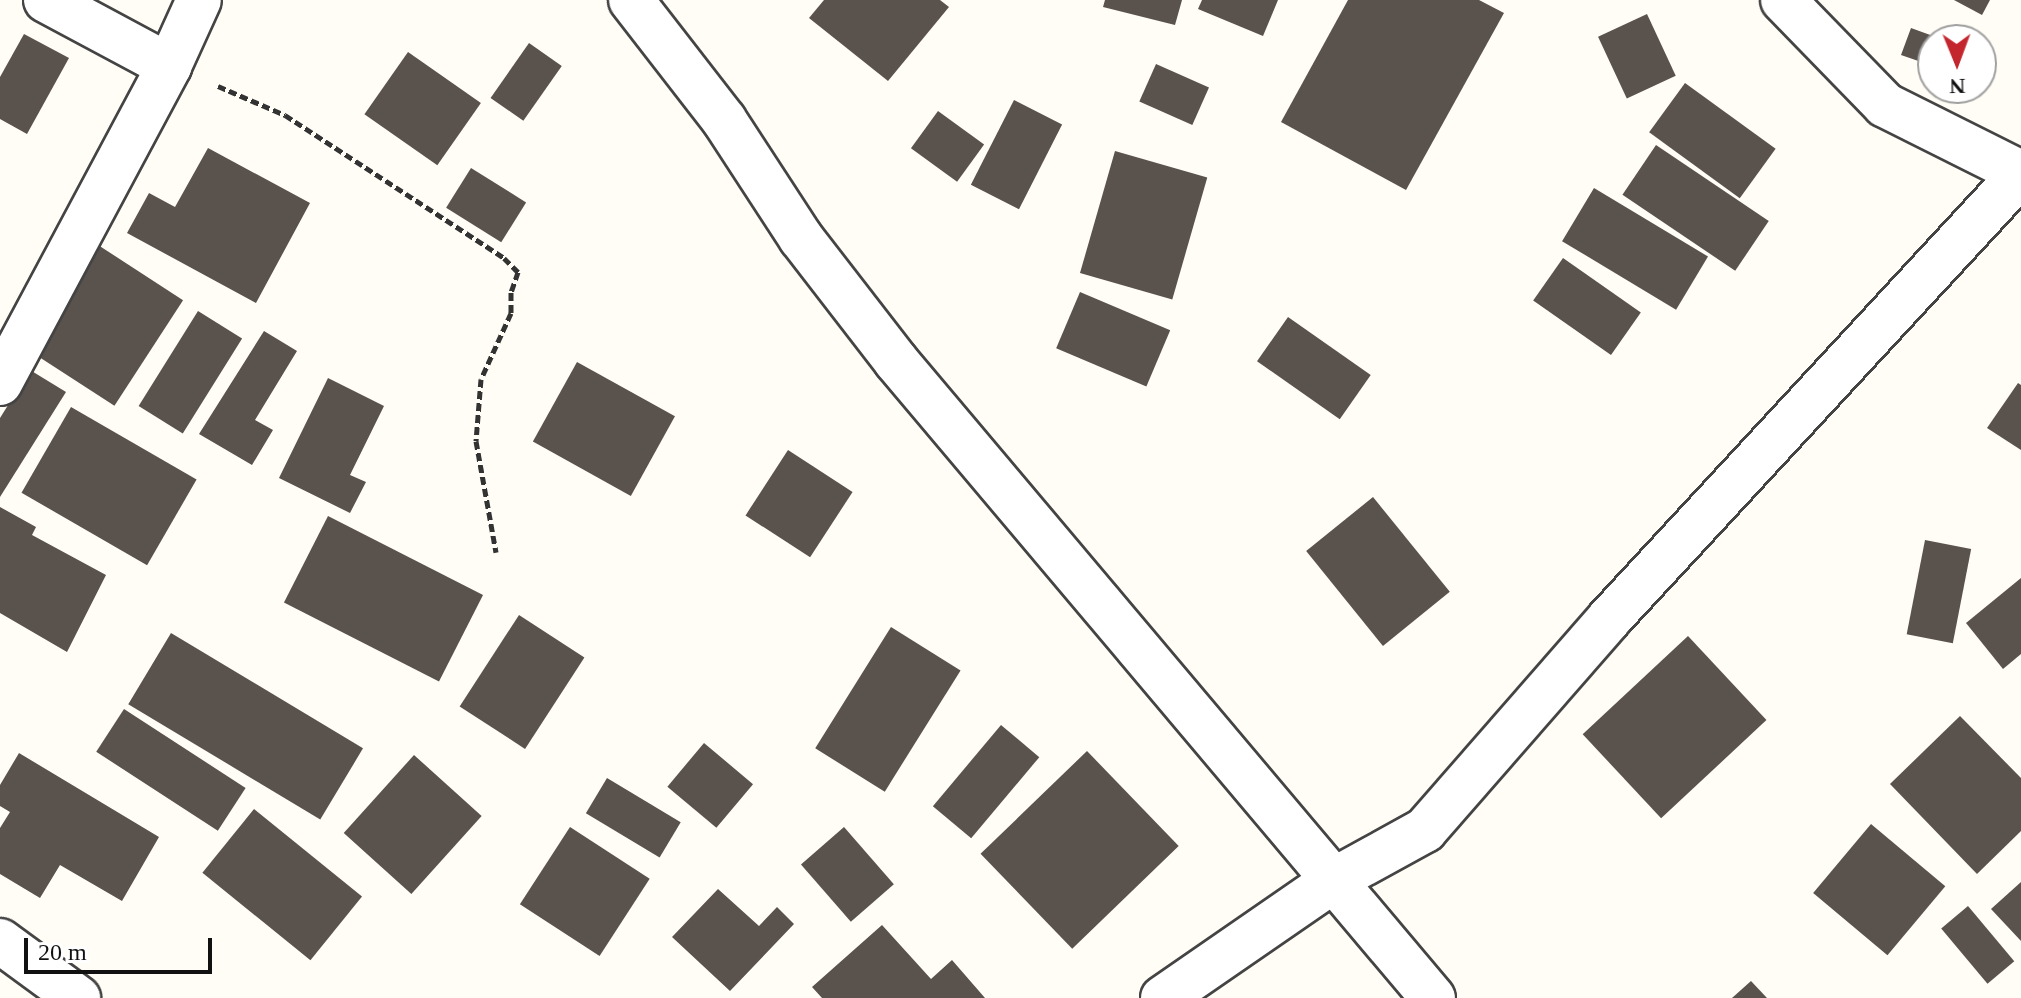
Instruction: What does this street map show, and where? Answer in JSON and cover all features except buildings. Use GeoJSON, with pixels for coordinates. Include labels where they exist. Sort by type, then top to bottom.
{"type":"FeatureCollection","features":[{"type":"Feature","properties":{"kind":"street"},"geometry":{"type":"LineString","coordinates":[[46,0],[169,66]]}},
{"type":"Feature","properties":{"kind":"street"},"geometry":{"type":"LineString","coordinates":[[0,383],[169,66],[199,0]]}},
{"type":"Feature","properties":{"kind":"street"},"geometry":{"type":"LineString","coordinates":[[631,0],[724,120],[801,238],[896,361],[1433,998]]}},
{"type":"Feature","properties":{"kind":"street"},"geometry":{"type":"LineString","coordinates":[[1163,998],[1334,880],[1425,830],[1609,619],[2021,173],[1885,105],[1783,0]]}},
{"type":"Feature","properties":{"kind":"street"},"geometry":{"type":"LineString","coordinates":[[0,941],[78,998]]}},
{"type":"Feature","properties":{"kind":"path"},"geometry":{"type":"LineString","coordinates":[[169,66],[285,115],[504,258],[518,272],[511,292],[511,313],[481,379],[476,441],[496,552]]}}]}
